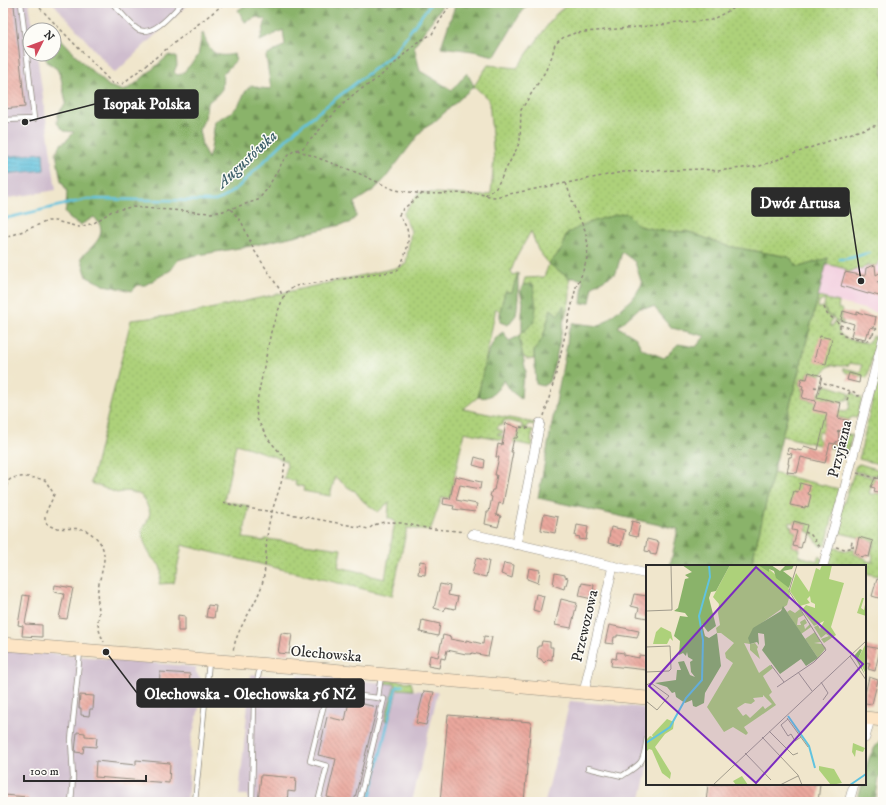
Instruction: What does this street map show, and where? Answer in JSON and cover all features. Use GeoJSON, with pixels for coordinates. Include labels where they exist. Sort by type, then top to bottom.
{"type":"FeatureCollection","features":[{"type":"Feature","properties":{"kind":"street","name":"Przyjazna"},"geometry":{"type":"LineString","coordinates":[[823,565],[868,397],[880,338]]}},
{"type":"Feature","properties":{"kind":"street"},"geometry":{"type":"LineString","coordinates":[[516,545],[540,423]]}},
{"type":"Feature","properties":{"kind":"street"},"geometry":{"type":"LineString","coordinates":[[472,534],[646,574]]}},
{"type":"Feature","properties":{"kind":"street","name":"Przewozowa"},"geometry":{"type":"LineString","coordinates":[[584,692],[613,566]]}},
{"type":"Feature","properties":{"kind":"street","name":"Olechowska"},"geometry":{"type":"LineString","coordinates":[[3,644],[381,674],[646,698]]}},
{"type":"Feature","properties":{"kind":"street"},"geometry":{"type":"LineString","coordinates":[[866,728],[867,718],[883,720]]}},
{"type":"Feature","properties":{"kind":"street"},"geometry":{"type":"LineString","coordinates":[[849,802],[854,785]]}},
{"type":"Feature","properties":{"kind":"lane"},"geometry":{"type":"LineString","coordinates":[[3,120],[34,119],[21,3]]}},
{"type":"Feature","properties":{"kind":"lane"},"geometry":{"type":"LineString","coordinates":[[112,3],[138,30],[147,32],[155,29],[182,3]]}},
{"type":"Feature","properties":{"kind":"lane"},"geometry":{"type":"LineString","coordinates":[[71,802],[73,778],[71,740],[80,650]]}},
{"type":"Feature","properties":{"kind":"lane"},"geometry":{"type":"LineString","coordinates":[[195,802],[210,660]]}},
{"type":"Feature","properties":{"kind":"lane"},"geometry":{"type":"LineString","coordinates":[[252,802],[254,700],[260,664]]}},
{"type":"Feature","properties":{"kind":"lane"},"geometry":{"type":"LineString","coordinates":[[378,698],[381,674]]}},
{"type":"Feature","properties":{"kind":"lane"},"geometry":{"type":"LineString","coordinates":[[318,802],[327,766],[310,761],[327,692],[384,699],[359,802]]}},
{"type":"Feature","properties":{"kind":"lane"},"geometry":{"type":"LineString","coordinates":[[588,768],[622,776],[638,766],[644,758],[646,745]]}},
{"type":"Feature","properties":{"kind":"path"},"geometry":{"type":"LineString","coordinates":[[40,8],[112,83],[122,84],[224,3]]}},
{"type":"Feature","properties":{"kind":"path"},"geometry":{"type":"LineString","coordinates":[[3,239],[48,221],[55,221],[74,226],[86,226],[94,223],[112,211],[132,207],[209,213],[220,212],[258,200],[267,189],[288,155],[303,148],[340,106],[355,93],[388,70],[416,43],[432,34],[450,3]]}},
{"type":"Feature","properties":{"kind":"path"},"geometry":{"type":"LineString","coordinates":[[485,195],[496,188],[516,150],[520,141],[521,110],[545,72],[552,56],[555,44],[564,37],[574,33],[711,20],[736,7],[739,3]]}},
{"type":"Feature","properties":{"kind":"path"},"geometry":{"type":"LineString","coordinates":[[297,150],[358,173],[395,190],[423,194],[475,193],[494,197],[623,172],[703,169],[717,171],[760,166],[840,137],[873,126],[883,125]]}},
{"type":"Feature","properties":{"kind":"path"},"geometry":{"type":"LineString","coordinates":[[540,423],[546,413],[576,287],[587,258],[588,245],[585,230],[575,209],[566,183]]}},
{"type":"Feature","properties":{"kind":"path"},"geometry":{"type":"LineString","coordinates":[[234,662],[234,644],[256,600],[264,575],[268,528],[285,470],[285,458],[268,439],[262,429],[257,419],[256,406],[271,332],[283,298],[287,292],[295,286],[397,271],[404,259],[408,236],[407,228],[399,215],[403,208],[423,194]]}},
{"type":"Feature","properties":{"kind":"path"},"geometry":{"type":"LineString","coordinates":[[231,209],[242,223],[254,250],[280,290],[283,298]]}},
{"type":"Feature","properties":{"kind":"path"},"geometry":{"type":"LineString","coordinates":[[824,307],[827,314],[840,325],[853,329]]}},
{"type":"Feature","properties":{"kind":"path"},"geometry":{"type":"LineString","coordinates":[[840,325],[841,333],[846,337],[866,342],[877,328]]}},
{"type":"Feature","properties":{"kind":"path"},"geometry":{"type":"LineString","coordinates":[[870,332],[880,338]]}},
{"type":"Feature","properties":{"kind":"path"},"geometry":{"type":"LineString","coordinates":[[814,387],[819,388],[824,384],[850,391],[858,396],[868,397]]}},
{"type":"Feature","properties":{"kind":"path"},"geometry":{"type":"LineString","coordinates":[[847,400],[850,391]]}},
{"type":"Feature","properties":{"kind":"path"},"geometry":{"type":"LineString","coordinates":[[837,431],[858,436]]}},
{"type":"Feature","properties":{"kind":"path"},"geometry":{"type":"LineString","coordinates":[[849,471],[880,478],[882,468]]}},
{"type":"Feature","properties":{"kind":"path"},"geometry":{"type":"LineString","coordinates":[[3,504],[8,481],[11,478],[30,477],[46,480],[54,494],[45,518],[47,524],[53,528],[86,530],[99,541],[102,548],[104,561],[97,589],[99,614],[98,624],[100,635],[110,652]]}},
{"type":"Feature","properties":{"kind":"path"},"geometry":{"type":"LineString","coordinates":[[222,502],[369,529],[375,525],[395,521],[424,528],[450,530],[472,534]]}},
{"type":"Feature","properties":{"kind":"path"},"geometry":{"type":"LineString","coordinates":[[805,532],[811,535],[821,548],[828,547],[845,549],[850,548],[851,546],[857,547]]}},
{"type":"Feature","properties":{"kind":"path"},"geometry":{"type":"LineString","coordinates":[[851,546],[853,539]]}},
{"type":"Feature","properties":{"kind":"shaded area"},"geometry":{"type":"Polygon","coordinates":[[[3,3],[29,3],[32,22],[22,22],[22,62],[38,62],[56,190],[3,199],[3,3]]]}},
{"type":"Feature","properties":{"kind":"shaded area"},"geometry":{"type":"Polygon","coordinates":[[[53,3],[189,3],[115,73],[53,3]]]}},
{"type":"Feature","properties":{"kind":"shaded area"},"geometry":{"type":"Polygon","coordinates":[[[883,242],[883,314],[818,297],[828,258],[883,242]]]}},
{"type":"Feature","properties":{"kind":"shaded area"},"geometry":{"type":"Polygon","coordinates":[[[3,649],[196,667],[196,672],[202,680],[200,704],[191,741],[187,802],[3,802],[3,649]]]}},
{"type":"Feature","properties":{"kind":"shaded area"},"geometry":{"type":"Polygon","coordinates":[[[251,674],[296,679],[297,675],[395,684],[385,720],[389,721],[397,689],[438,692],[412,802],[248,802],[248,795],[239,795],[251,674]]]}},
{"type":"Feature","properties":{"kind":"shaded area"},"geometry":{"type":"Polygon","coordinates":[[[570,701],[646,708],[646,778],[640,802],[545,802],[570,701]]]}},
{"type":"Feature","properties":{"kind":"green space"},"geometry":{"type":"Polygon","coordinates":[[[249,3],[444,3],[414,46],[420,71],[452,90],[467,73],[474,86],[433,123],[423,129],[384,180],[375,189],[355,202],[356,217],[349,223],[251,246],[192,256],[178,260],[171,270],[145,285],[138,285],[132,291],[104,285],[87,277],[81,257],[95,244],[101,234],[101,228],[94,217],[80,225],[70,219],[65,211],[67,191],[61,181],[56,153],[61,144],[74,132],[64,131],[57,123],[58,114],[66,103],[61,78],[57,69],[47,62],[62,62],[62,40],[83,63],[109,86],[124,91],[135,84],[169,55],[176,57],[177,65],[174,72],[177,75],[182,74],[198,56],[203,33],[213,52],[222,55],[234,54],[236,60],[223,74],[222,89],[207,103],[205,118],[199,130],[202,145],[208,159],[215,121],[235,109],[246,91],[252,85],[259,88],[271,89],[266,56],[285,45],[283,30],[260,41],[266,20],[257,17],[245,22],[238,10],[249,3]]]}},
{"type":"Feature","properties":{"kind":"green space"},"geometry":{"type":"Polygon","coordinates":[[[456,3],[529,3],[522,11],[495,56],[473,51],[441,47],[456,3]]]}},
{"type":"Feature","properties":{"kind":"green space"},"geometry":{"type":"Polygon","coordinates":[[[569,3],[883,3],[883,249],[880,251],[883,253],[883,256],[876,266],[867,265],[866,267],[848,272],[845,271],[846,269],[827,264],[827,259],[799,267],[789,257],[727,246],[689,232],[661,231],[639,226],[626,213],[566,234],[562,249],[550,263],[569,278],[570,299],[566,314],[564,319],[564,306],[558,315],[551,309],[543,337],[534,352],[534,359],[526,359],[522,354],[519,336],[522,333],[533,285],[523,285],[525,278],[544,277],[549,264],[538,250],[531,231],[516,258],[511,271],[513,275],[518,273],[512,292],[505,292],[500,312],[496,308],[478,397],[463,409],[535,423],[534,425],[528,424],[527,428],[522,427],[522,424],[504,420],[503,425],[499,424],[497,429],[503,431],[502,434],[498,433],[498,435],[517,439],[520,428],[533,430],[531,440],[533,443],[532,446],[464,432],[450,498],[442,497],[430,531],[407,528],[392,596],[182,545],[174,583],[159,584],[161,572],[160,567],[148,552],[142,534],[142,530],[150,513],[145,500],[139,494],[126,491],[117,493],[91,483],[131,320],[187,314],[400,267],[406,264],[411,231],[403,214],[419,192],[484,196],[491,193],[494,159],[489,100],[474,86],[488,65],[517,68],[555,15],[569,3]],[[236,444],[224,501],[249,506],[243,538],[265,541],[265,539],[267,539],[341,549],[338,567],[385,579],[395,521],[388,518],[389,502],[378,512],[363,501],[355,491],[335,477],[330,496],[303,491],[304,487],[295,485],[296,481],[284,479],[287,467],[286,461],[236,444]]]}},
{"type":"Feature","properties":{"kind":"green space"},"geometry":{"type":"Polygon","coordinates":[[[626,213],[639,226],[661,231],[689,232],[727,246],[789,257],[799,267],[828,258],[782,436],[751,565],[670,565],[678,529],[538,498],[568,333],[573,323],[600,326],[634,297],[642,284],[635,262],[622,252],[616,273],[593,286],[590,302],[581,304],[583,281],[577,278],[569,278],[549,264],[562,249],[566,234],[602,219],[626,213]],[[654,307],[639,308],[618,327],[636,338],[642,349],[664,358],[678,344],[696,347],[705,336],[672,328],[654,307]]]}},
{"type":"Feature","properties":{"kind":"green space"},"geometry":{"type":"Polygon","coordinates":[[[518,273],[518,301],[516,315],[508,325],[500,322],[500,312],[505,292],[512,292],[518,273]]]}},
{"type":"Feature","properties":{"kind":"green space"},"geometry":{"type":"Polygon","coordinates":[[[533,284],[536,307],[534,322],[522,333],[523,302],[520,291],[523,285],[533,284]]]}},
{"type":"Feature","properties":{"kind":"green space"},"geometry":{"type":"Polygon","coordinates":[[[818,297],[839,302],[838,308],[843,310],[840,320],[843,321],[843,325],[837,321],[841,335],[852,340],[867,343],[873,336],[877,338],[867,378],[845,372],[843,368],[861,372],[862,365],[849,363],[849,365],[841,366],[832,365],[828,367],[821,375],[809,372],[806,379],[801,378],[799,385],[802,386],[801,390],[803,390],[802,398],[816,402],[819,393],[822,392],[826,385],[848,392],[849,394],[847,400],[843,400],[842,403],[824,398],[822,406],[844,412],[849,409],[850,394],[854,393],[857,397],[862,398],[857,418],[852,417],[849,420],[827,415],[823,426],[825,427],[823,433],[819,432],[817,436],[820,441],[835,445],[840,436],[844,433],[852,435],[848,452],[782,436],[818,297]],[[825,300],[819,302],[818,308],[823,307],[827,315],[832,319],[830,324],[832,327],[835,320],[832,315],[833,318],[827,314],[824,306],[825,300]]]}},
{"type":"Feature","properties":{"kind":"green space"},"geometry":{"type":"Polygon","coordinates":[[[564,305],[564,319],[556,359],[549,382],[543,386],[536,384],[534,352],[543,337],[551,309],[558,315],[564,305]]]}},
{"type":"Feature","properties":{"kind":"green space"},"geometry":{"type":"Polygon","coordinates":[[[503,332],[509,341],[519,336],[526,372],[522,384],[521,399],[511,391],[504,380],[491,396],[483,398],[478,397],[483,371],[492,343],[503,332]]]}},
{"type":"Feature","properties":{"kind":"green space"},"geometry":{"type":"Polygon","coordinates":[[[883,354],[883,465],[859,459],[883,354]]]}},
{"type":"Feature","properties":{"kind":"green space"},"geometry":{"type":"Polygon","coordinates":[[[859,464],[877,469],[880,473],[876,476],[854,471],[856,466],[859,464]]]}},
{"type":"Feature","properties":{"kind":"green space"},"geometry":{"type":"Polygon","coordinates":[[[773,473],[839,489],[826,545],[820,546],[811,533],[806,531],[808,525],[794,521],[793,523],[790,522],[789,526],[792,527],[791,530],[796,532],[792,546],[800,549],[799,556],[817,561],[819,556],[822,559],[821,565],[751,565],[773,473]]]}},
{"type":"Feature","properties":{"kind":"green space"},"geometry":{"type":"Polygon","coordinates":[[[854,473],[875,478],[869,493],[874,495],[875,493],[882,494],[883,491],[883,577],[866,573],[866,565],[834,565],[827,563],[831,547],[847,551],[854,549],[854,554],[865,558],[867,561],[873,562],[873,556],[871,554],[874,541],[836,532],[839,517],[854,473]]]}},
{"type":"Feature","properties":{"kind":"green space"},"geometry":{"type":"Polygon","coordinates":[[[387,680],[411,682],[413,690],[397,689],[389,721],[385,720],[395,684],[384,683],[387,680]]]}},
{"type":"Feature","properties":{"kind":"green space"},"geometry":{"type":"Polygon","coordinates":[[[883,736],[883,773],[879,779],[875,802],[857,802],[862,785],[866,785],[867,763],[883,736]]]}},
{"type":"Feature","properties":{"kind":"water"},"geometry":{"type":"Polygon","coordinates":[[[43,153],[44,170],[3,174],[3,157],[43,153]]]}},
{"type":"Feature","properties":{"kind":"building"},"geometry":{"type":"Polygon","coordinates":[[[14,5],[25,107],[3,109],[3,6],[14,5]]]}},
{"type":"Feature","properties":{"kind":"building"},"geometry":{"type":"Polygon","coordinates":[[[875,265],[876,275],[883,271],[883,278],[877,282],[883,289],[880,291],[879,296],[841,286],[845,272],[865,276],[866,268],[875,265]]]}},
{"type":"Feature","properties":{"kind":"building"},"geometry":{"type":"Polygon","coordinates":[[[843,311],[857,315],[857,312],[876,317],[874,328],[871,327],[869,333],[867,332],[865,339],[851,336],[854,324],[841,320],[843,311]]]}},
{"type":"Feature","properties":{"kind":"building"},"geometry":{"type":"Polygon","coordinates":[[[820,336],[832,339],[826,364],[814,361],[820,336]]]}},
{"type":"Feature","properties":{"kind":"building"},"geometry":{"type":"Polygon","coordinates":[[[809,372],[822,376],[817,397],[841,403],[838,418],[849,421],[846,432],[838,430],[839,440],[835,444],[830,443],[825,463],[801,457],[797,473],[787,472],[789,457],[791,457],[792,454],[787,453],[788,448],[802,451],[804,446],[818,450],[827,413],[813,410],[816,401],[802,398],[804,390],[802,390],[803,386],[800,385],[802,378],[807,379],[809,372]]]}},
{"type":"Feature","properties":{"kind":"building"},"geometry":{"type":"Polygon","coordinates":[[[849,373],[860,376],[859,383],[847,380],[849,373]]]}},
{"type":"Feature","properties":{"kind":"building"},"geometry":{"type":"Polygon","coordinates":[[[506,423],[519,428],[517,438],[514,438],[511,452],[513,452],[503,504],[499,503],[496,515],[501,516],[498,527],[485,524],[492,497],[490,496],[492,490],[494,490],[497,475],[495,475],[499,457],[496,457],[498,444],[502,445],[506,423]]]}},
{"type":"Feature","properties":{"kind":"building"},"geometry":{"type":"Polygon","coordinates":[[[475,457],[485,460],[484,468],[473,465],[475,457]]]}},
{"type":"Feature","properties":{"kind":"building"},"geometry":{"type":"Polygon","coordinates":[[[455,476],[481,482],[480,489],[460,485],[456,500],[477,504],[475,512],[453,509],[454,506],[443,504],[444,498],[450,499],[455,476]]]}},
{"type":"Feature","properties":{"kind":"building"},"geometry":{"type":"Polygon","coordinates":[[[875,478],[883,480],[882,494],[874,492],[875,488],[871,487],[875,478]]]}},
{"type":"Feature","properties":{"kind":"building"},"geometry":{"type":"Polygon","coordinates":[[[800,483],[810,486],[808,494],[811,495],[808,507],[805,506],[805,508],[790,505],[794,491],[798,492],[800,483]]]}},
{"type":"Feature","properties":{"kind":"building"},"geometry":{"type":"Polygon","coordinates":[[[544,514],[558,517],[555,533],[541,530],[544,514]]]}},
{"type":"Feature","properties":{"kind":"building"},"geometry":{"type":"Polygon","coordinates":[[[632,521],[640,523],[637,537],[629,535],[632,521]]]}},
{"type":"Feature","properties":{"kind":"building"},"geometry":{"type":"Polygon","coordinates":[[[794,521],[807,525],[801,548],[793,546],[797,531],[792,530],[794,521]]]}},
{"type":"Feature","properties":{"kind":"building"},"geometry":{"type":"Polygon","coordinates":[[[577,525],[588,527],[586,540],[579,539],[580,537],[575,536],[577,525]]]}},
{"type":"Feature","properties":{"kind":"building"},"geometry":{"type":"Polygon","coordinates":[[[611,527],[625,530],[621,546],[608,543],[611,527]]]}},
{"type":"Feature","properties":{"kind":"building"},"geometry":{"type":"Polygon","coordinates":[[[859,537],[873,541],[869,557],[861,557],[855,553],[859,537]]]}},
{"type":"Feature","properties":{"kind":"building"},"geometry":{"type":"Polygon","coordinates":[[[647,539],[659,542],[656,555],[645,551],[647,539]]]}},
{"type":"Feature","properties":{"kind":"building"},"geometry":{"type":"Polygon","coordinates":[[[476,558],[489,561],[486,577],[472,574],[476,558]]]}},
{"type":"Feature","properties":{"kind":"building"},"geometry":{"type":"Polygon","coordinates":[[[420,561],[426,562],[425,575],[418,574],[420,561]]]}},
{"type":"Feature","properties":{"kind":"building"},"geometry":{"type":"Polygon","coordinates":[[[504,563],[514,565],[512,578],[501,574],[504,563]]]}},
{"type":"Feature","properties":{"kind":"building"},"geometry":{"type":"Polygon","coordinates":[[[529,568],[540,570],[538,583],[527,579],[529,568]]]}},
{"type":"Feature","properties":{"kind":"building"},"geometry":{"type":"Polygon","coordinates":[[[555,573],[565,575],[565,577],[568,578],[564,589],[553,585],[555,573]]]}},
{"type":"Feature","properties":{"kind":"building"},"geometry":{"type":"Polygon","coordinates":[[[877,579],[883,581],[882,599],[872,596],[877,579]]]}},
{"type":"Feature","properties":{"kind":"building"},"geometry":{"type":"Polygon","coordinates":[[[582,583],[594,585],[592,599],[579,596],[582,583]]]}},
{"type":"Feature","properties":{"kind":"building"},"geometry":{"type":"Polygon","coordinates":[[[440,584],[450,586],[448,595],[458,597],[455,609],[445,607],[444,611],[434,608],[440,584]]]}},
{"type":"Feature","properties":{"kind":"building"},"geometry":{"type":"Polygon","coordinates":[[[55,585],[73,588],[67,619],[59,618],[64,594],[54,592],[55,585]]]}},
{"type":"Feature","properties":{"kind":"building"},"geometry":{"type":"Polygon","coordinates":[[[536,594],[544,596],[540,612],[533,610],[536,594]]]}},
{"type":"Feature","properties":{"kind":"building"},"geometry":{"type":"Polygon","coordinates":[[[634,594],[646,596],[646,618],[637,616],[639,608],[631,606],[634,594]]]}},
{"type":"Feature","properties":{"kind":"building"},"geometry":{"type":"Polygon","coordinates":[[[23,595],[30,596],[25,624],[42,625],[42,637],[22,636],[23,626],[18,625],[23,595]]]}},
{"type":"Feature","properties":{"kind":"building"},"geometry":{"type":"Polygon","coordinates":[[[561,599],[577,603],[571,628],[555,625],[561,599]]]}},
{"type":"Feature","properties":{"kind":"building"},"geometry":{"type":"Polygon","coordinates":[[[208,605],[216,606],[214,618],[206,617],[208,605]]]}},
{"type":"Feature","properties":{"kind":"building"},"geometry":{"type":"Polygon","coordinates":[[[178,615],[185,616],[185,631],[178,631],[178,615]]]}},
{"type":"Feature","properties":{"kind":"building"},"geometry":{"type":"Polygon","coordinates":[[[422,620],[440,624],[438,636],[420,632],[422,620]]]}},
{"type":"Feature","properties":{"kind":"building"},"geometry":{"type":"Polygon","coordinates":[[[609,625],[639,631],[637,638],[617,635],[617,637],[614,637],[613,644],[605,643],[609,625]]]}},
{"type":"Feature","properties":{"kind":"building"},"geometry":{"type":"Polygon","coordinates":[[[281,633],[292,634],[289,654],[278,653],[281,633]]]}},
{"type":"Feature","properties":{"kind":"building"},"geometry":{"type":"Polygon","coordinates":[[[443,635],[451,637],[450,639],[466,642],[466,640],[483,644],[484,636],[492,637],[488,656],[472,653],[466,654],[447,650],[445,659],[441,658],[439,668],[428,666],[430,655],[438,657],[443,635]]]}},
{"type":"Feature","properties":{"kind":"building"},"geometry":{"type":"Polygon","coordinates":[[[542,641],[550,642],[550,647],[553,647],[552,660],[548,659],[544,663],[541,659],[537,658],[538,646],[541,646],[542,641]]]}},
{"type":"Feature","properties":{"kind":"building"},"geometry":{"type":"Polygon","coordinates":[[[866,646],[880,649],[875,671],[868,669],[870,663],[866,662],[866,646]]]}},
{"type":"Feature","properties":{"kind":"building"},"geometry":{"type":"Polygon","coordinates":[[[617,652],[639,658],[639,655],[646,656],[646,670],[611,666],[612,658],[616,659],[617,652]]]}},
{"type":"Feature","properties":{"kind":"building"},"geometry":{"type":"Polygon","coordinates":[[[160,672],[190,674],[188,693],[159,691],[160,672]]]}},
{"type":"Feature","properties":{"kind":"building"},"geometry":{"type":"Polygon","coordinates":[[[869,677],[878,680],[872,704],[866,703],[866,690],[869,677]]]}},
{"type":"Feature","properties":{"kind":"building"},"geometry":{"type":"Polygon","coordinates":[[[424,691],[434,692],[426,725],[416,723],[424,691]]]}},
{"type":"Feature","properties":{"kind":"building"},"geometry":{"type":"Polygon","coordinates":[[[80,695],[94,696],[93,709],[90,709],[89,716],[81,715],[81,708],[79,708],[80,695]]]}},
{"type":"Feature","properties":{"kind":"building"},"geometry":{"type":"Polygon","coordinates":[[[349,701],[377,707],[354,802],[346,802],[327,797],[336,759],[318,755],[327,717],[345,721],[349,701]]]}},
{"type":"Feature","properties":{"kind":"building"},"geometry":{"type":"Polygon","coordinates":[[[448,715],[531,722],[524,802],[440,802],[448,715]]]}},
{"type":"Feature","properties":{"kind":"building"},"geometry":{"type":"Polygon","coordinates":[[[77,732],[85,733],[85,736],[97,737],[96,747],[84,746],[83,753],[75,752],[77,732]]]}},
{"type":"Feature","properties":{"kind":"building"},"geometry":{"type":"Polygon","coordinates":[[[136,760],[170,763],[169,783],[95,777],[96,761],[136,765],[136,760]]]}},
{"type":"Feature","properties":{"kind":"building"},"geometry":{"type":"Polygon","coordinates":[[[261,775],[296,778],[295,792],[288,791],[287,802],[258,802],[261,775]]]}},
{"type":"Feature","properties":{"kind":"building"},"geometry":{"type":"Polygon","coordinates":[[[708,785],[820,785],[818,802],[706,802],[708,785]]]}},
{"type":"Feature","properties":{"kind":"building"},"geometry":{"type":"Polygon","coordinates":[[[3,795],[28,797],[28,802],[3,802],[3,795]]]}},
{"type":"Feature","properties":{"kind":"waterway","name":"Augustówka"},"geometry":{"type":"LineString","coordinates":[[3,219],[88,199],[215,201],[223,198],[238,187],[298,128],[393,54],[431,3]]}},
{"type":"Feature","properties":{"kind":"waterway"},"geometry":{"type":"LineString","coordinates":[[839,259],[869,253]]}},
{"type":"Feature","properties":{"kind":"waterway"},"geometry":{"type":"LineString","coordinates":[[369,802],[396,688],[403,685]]}},
{"type":"Feature","properties":{"kind":"place","name":"Isopak Polska"},"geometry":{"type":"Point","coordinates":[25,122]}},
{"type":"Feature","properties":{"kind":"place","name":"Dwór Artusa"},"geometry":{"type":"Point","coordinates":[861,281]}},
{"type":"Feature","properties":{"kind":"place","name":"Olechowska - Olechowska 56 NŻ"},"geometry":{"type":"Point","coordinates":[106,652]}}]}
